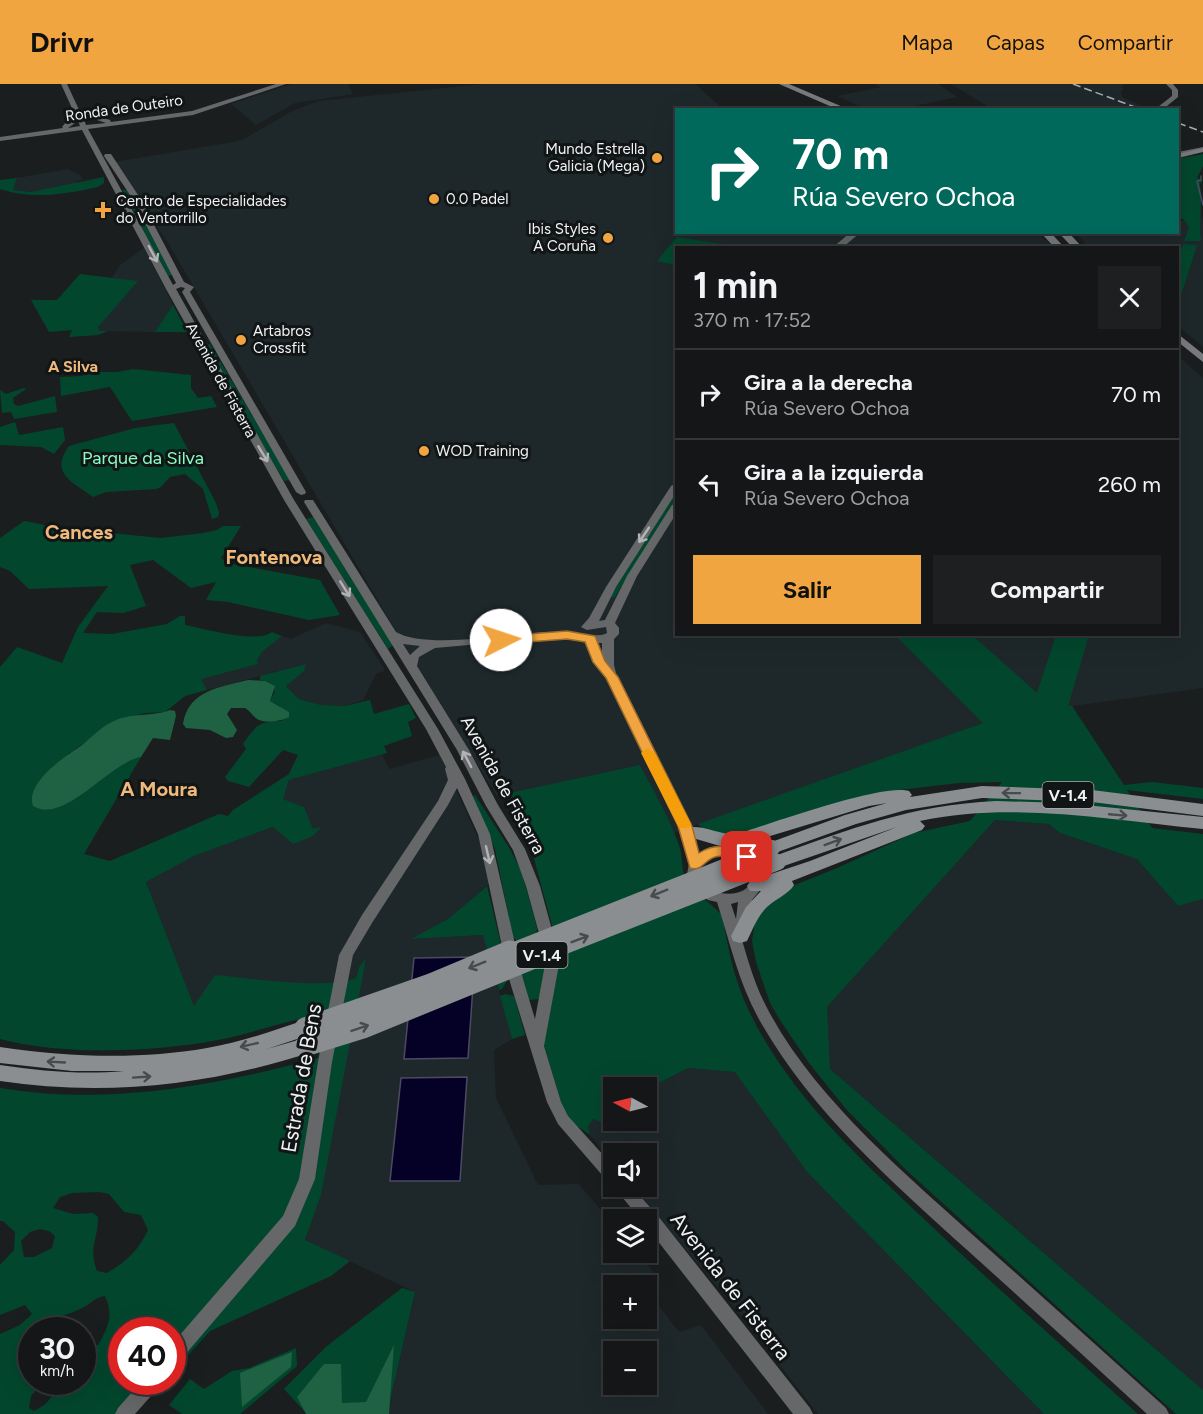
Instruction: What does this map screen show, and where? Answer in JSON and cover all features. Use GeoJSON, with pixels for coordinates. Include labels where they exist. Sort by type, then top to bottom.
{"type":"FeatureCollection","features":[{"type":"Feature","properties":{"kind":"highway"},"geometry":{"type":"LineString","coordinates":[[688,829],[720,840],[734,841],[868,800],[930,791],[982,792]]}},
{"type":"Feature","properties":{"kind":"highway","name":"V-1.4"},"geometry":{"type":"LineString","coordinates":[[0,1055],[38,1061],[96,1064],[194,1058],[259,1043],[363,1028],[775,855],[852,819],[906,804],[982,792],[1059,794],[1155,811],[1203,824]]}},
{"type":"Feature","properties":{"kind":"highway","name":"V-1.4"},"geometry":{"type":"LineString","coordinates":[[775,855],[931,813],[970,809],[1203,810]]}},
{"type":"Feature","properties":{"kind":"highway"},"geometry":{"type":"LineString","coordinates":[[752,890],[925,823],[1017,809]]}},
{"type":"Feature","properties":{"kind":"highway"},"geometry":{"type":"LineString","coordinates":[[722,851],[812,817]]}},
{"type":"Feature","properties":{"kind":"highway"},"geometry":{"type":"LineString","coordinates":[[740,942],[751,911],[759,901],[769,893],[807,874],[816,866]]}},
{"type":"Feature","properties":{"kind":"highway","name":"V-1.4"},"geometry":{"type":"LineString","coordinates":[[0,1073],[33,1079],[80,1082],[191,1073],[263,1059],[305,1037]]}},
{"type":"Feature","properties":{"kind":"main road","name":"Avenida de Fisterra"},"geometry":{"type":"LineString","coordinates":[[64,84],[90,129],[131,191],[183,288],[301,492],[312,495],[309,502],[463,750],[492,806],[519,849],[553,959],[537,1048]]}},
{"type":"Feature","properties":{"kind":"main road","name":"Ronda de Outeiro"},"geometry":{"type":"LineString","coordinates":[[90,129],[110,123],[188,110],[271,84]]}},
{"type":"Feature","properties":{"kind":"main road","name":"Ronda de Outeiro"},"geometry":{"type":"LineString","coordinates":[[110,123],[192,113],[283,84]]}},
{"type":"Feature","properties":{"kind":"main road"},"geometry":{"type":"LineString","coordinates":[[783,84],[851,108]]}},
{"type":"Feature","properties":{"kind":"main road"},"geometry":{"type":"LineString","coordinates":[[798,84],[852,108]]}},
{"type":"Feature","properties":{"kind":"main road"},"geometry":{"type":"LineString","coordinates":[[1160,108],[1175,97],[1175,90],[1169,84]]}},
{"type":"Feature","properties":{"kind":"main road"},"geometry":{"type":"LineString","coordinates":[[90,129],[100,118],[110,123]]}},
{"type":"Feature","properties":{"kind":"main road"},"geometry":{"type":"LineString","coordinates":[[90,129],[69,122],[65,129],[72,133],[90,129],[110,123]]}},
{"type":"Feature","properties":{"kind":"main road","name":"Ronda de Outeiro"},"geometry":{"type":"LineString","coordinates":[[0,137],[65,129]]}},
{"type":"Feature","properties":{"kind":"main road","name":"Avenida de Fisterra"},"geometry":{"type":"LineString","coordinates":[[90,129],[96,150],[220,380],[291,501],[432,729],[466,794],[484,834],[516,979],[554,1102],[563,1119],[603,1165]]}},
{"type":"Feature","properties":{"kind":"main road"},"geometry":{"type":"LineString","coordinates":[[1179,152],[1202,147]]}},
{"type":"Feature","properties":{"kind":"main road"},"geometry":{"type":"LineString","coordinates":[[96,150],[112,162]]}},
{"type":"Feature","properties":{"kind":"main road"},"geometry":{"type":"LineString","coordinates":[[117,187],[131,191]]}},
{"type":"Feature","properties":{"kind":"main road"},"geometry":{"type":"LineString","coordinates":[[838,246],[854,234]]}},
{"type":"Feature","properties":{"kind":"main road"},"geometry":{"type":"LineString","coordinates":[[850,246],[863,234]]}},
{"type":"Feature","properties":{"kind":"main road"},"geometry":{"type":"LineString","coordinates":[[1046,234],[1059,246]]}},
{"type":"Feature","properties":{"kind":"main road"},"geometry":{"type":"LineString","coordinates":[[1054,234],[1068,246]]}},
{"type":"Feature","properties":{"kind":"main road"},"geometry":{"type":"LineString","coordinates":[[1064,234],[1077,246]]}},
{"type":"Feature","properties":{"kind":"main road"},"geometry":{"type":"LineString","coordinates":[[172,291],[183,288]]}},
{"type":"Feature","properties":{"kind":"main road"},"geometry":{"type":"LineString","coordinates":[[1179,338],[1203,359]]}},
{"type":"Feature","properties":{"kind":"main road"},"geometry":{"type":"LineString","coordinates":[[1179,348],[1203,369]]}},
{"type":"Feature","properties":{"kind":"main road"},"geometry":{"type":"LineString","coordinates":[[675,488],[611,587],[588,632],[599,662],[611,677],[688,829],[695,864],[693,879],[697,886],[713,897],[723,899],[741,897],[752,890]]}},
{"type":"Feature","properties":{"kind":"main road"},"geometry":{"type":"LineString","coordinates":[[291,501],[301,492]]}},
{"type":"Feature","properties":{"kind":"main road"},"geometry":{"type":"LineString","coordinates":[[291,501],[309,502]]}},
{"type":"Feature","properties":{"kind":"main road"},"geometry":{"type":"LineString","coordinates":[[609,623],[632,576],[675,509]]}},
{"type":"Feature","properties":{"kind":"main road"},"geometry":{"type":"LineString","coordinates":[[588,632],[600,622],[609,623]]}},
{"type":"Feature","properties":{"kind":"main road"},"geometry":{"type":"LineString","coordinates":[[609,623],[614,631],[608,639],[608,665],[611,677]]}},
{"type":"Feature","properties":{"kind":"main road"},"geometry":{"type":"LineString","coordinates":[[432,729],[427,708],[404,669],[404,656],[411,648],[588,632],[608,639]]}},
{"type":"Feature","properties":{"kind":"main road"},"geometry":{"type":"LineString","coordinates":[[390,633],[400,640],[434,645]]}},
{"type":"Feature","properties":{"kind":"main road"},"geometry":{"type":"LineString","coordinates":[[411,667],[411,660],[416,654],[434,645]]}},
{"type":"Feature","properties":{"kind":"main road"},"geometry":{"type":"LineString","coordinates":[[446,796],[454,780],[450,762]]}},
{"type":"Feature","properties":{"kind":"main road"},"geometry":{"type":"LineString","coordinates":[[466,794],[474,790],[479,795],[526,866]]}},
{"type":"Feature","properties":{"kind":"main road","name":"Avenida de Fisterra"},"geometry":{"type":"LineString","coordinates":[[446,796],[461,798],[466,794]]}},
{"type":"Feature","properties":{"kind":"main road","name":"Estrada de Bens"},"geometry":{"type":"LineString","coordinates":[[186,1342],[289,1221],[307,1179],[325,1062],[346,955],[446,796]]}},
{"type":"Feature","properties":{"kind":"main road"},"geometry":{"type":"LineString","coordinates":[[688,829],[722,851],[747,857],[758,871],[752,890],[745,900],[740,942]]}},
{"type":"Feature","properties":{"kind":"main road"},"geometry":{"type":"LineString","coordinates":[[695,864],[707,854],[722,851]]}},
{"type":"Feature","properties":{"kind":"main road"},"geometry":{"type":"LineString","coordinates":[[723,899],[740,942],[752,991],[765,1017],[819,1095],[848,1128],[902,1180],[1160,1414]]}},
{"type":"Feature","properties":{"kind":"main road"},"geometry":{"type":"LineString","coordinates":[[503,918],[511,942],[515,947],[522,949],[538,945],[544,925]]}},
{"type":"Feature","properties":{"kind":"main road","name":"Avenida de Fisterra"},"geometry":{"type":"LineString","coordinates":[[631,1197],[804,1414]]}},
{"type":"Feature","properties":{"kind":"main road"},"geometry":{"type":"LineString","coordinates":[[124,1414],[141,1395]]}},
{"type":"Feature","properties":{"kind":"shaded area"},"geometry":{"type":"Polygon","coordinates":[[[292,84],[348,84],[353,94],[295,103],[256,125],[231,104],[292,84]]]}},
{"type":"Feature","properties":{"kind":"shaded area"},"geometry":{"type":"Polygon","coordinates":[[[483,84],[695,84],[722,108],[675,108],[675,234],[1038,234],[1053,246],[675,246],[675,636],[1179,636],[1179,357],[1203,378],[1203,688],[1072,706],[983,723],[674,833],[640,765],[497,796],[397,633],[168,243],[114,162],[244,139],[292,111],[319,101],[483,84]]]}},
{"type":"Feature","properties":{"kind":"shaded area"},"geometry":{"type":"Polygon","coordinates":[[[875,84],[938,84],[957,97],[906,108],[864,108],[837,96],[881,87],[875,84]]]}},
{"type":"Feature","properties":{"kind":"shaded area"},"geometry":{"type":"Polygon","coordinates":[[[951,84],[1126,84],[1121,86],[1124,90],[1121,91],[1122,97],[1146,108],[1094,108],[987,106],[951,84]]]}},
{"type":"Feature","properties":{"kind":"shaded area"},"geometry":{"type":"Polygon","coordinates":[[[1187,156],[1203,221],[1203,347],[1179,327],[1179,246],[1085,246],[1082,244],[1085,243],[1077,234],[1179,234],[1179,221],[1185,221],[1179,206],[1179,158],[1187,156]]]}},
{"type":"Feature","properties":{"kind":"shaded area"},"geometry":{"type":"Polygon","coordinates":[[[68,169],[80,175],[83,180],[76,181],[77,184],[31,192],[13,190],[17,178],[68,169]]]}},
{"type":"Feature","properties":{"kind":"shaded area"},"geometry":{"type":"Polygon","coordinates":[[[144,248],[173,305],[155,332],[99,331],[98,327],[106,316],[137,282],[112,278],[120,265],[144,248]]]}},
{"type":"Feature","properties":{"kind":"shaded area"},"geometry":{"type":"Polygon","coordinates":[[[326,623],[360,632],[385,670],[376,674],[363,700],[345,706],[321,705],[299,699],[286,686],[303,671],[305,664],[207,690],[200,679],[257,664],[262,652],[282,636],[291,639],[326,623]]]}},
{"type":"Feature","properties":{"kind":"shaded area"},"geometry":{"type":"Polygon","coordinates":[[[382,754],[389,769],[440,755],[480,842],[491,882],[448,919],[413,939],[484,935],[512,1039],[494,1050],[496,1098],[538,1185],[579,1184],[603,1213],[603,1263],[646,1263],[656,1275],[603,1275],[603,1329],[657,1329],[657,1303],[679,1332],[701,1325],[768,1414],[387,1414],[415,1292],[305,1240],[321,1195],[359,967],[356,978],[347,982],[194,1006],[146,882],[194,856],[274,827],[293,844],[319,828],[313,830],[304,807],[283,799],[289,780],[382,754]]]}},
{"type":"Feature","properties":{"kind":"shaded area"},"geometry":{"type":"Polygon","coordinates":[[[995,820],[1049,824],[1060,833],[1137,859],[1178,906],[1203,899],[1203,1390],[830,1069],[827,1007],[995,820]]]}},
{"type":"Feature","properties":{"kind":"shaded area"},"geometry":{"type":"Polygon","coordinates":[[[475,957],[468,1058],[404,1059],[414,958],[475,957]]]}},
{"type":"Feature","properties":{"kind":"shaded area"},"geometry":{"type":"Polygon","coordinates":[[[688,1068],[736,1072],[807,1172],[1044,1414],[818,1414],[727,1298],[657,1215],[657,1209],[652,1209],[641,1197],[657,1197],[657,1143],[603,1143],[603,1151],[590,1135],[587,1128],[593,1119],[603,1120],[603,1131],[657,1131],[657,1084],[688,1068]]]}},
{"type":"Feature","properties":{"kind":"shaded area"},"geometry":{"type":"Polygon","coordinates":[[[467,1077],[460,1181],[390,1181],[401,1078],[467,1077]]]}},
{"type":"Feature","properties":{"kind":"green space"},"geometry":{"type":"Polygon","coordinates":[[[1203,154],[1203,166],[1197,178],[1203,180],[1200,184],[1201,241],[1184,241],[1189,228],[1181,218],[1179,209],[1179,159],[1203,154]]]}},
{"type":"Feature","properties":{"kind":"green space"},"geometry":{"type":"Polygon","coordinates":[[[104,177],[104,183],[98,187],[61,194],[24,194],[0,189],[0,180],[17,178],[13,190],[31,192],[104,177]]]}},
{"type":"Feature","properties":{"kind":"green space"},"geometry":{"type":"Polygon","coordinates":[[[122,190],[127,190],[173,275],[168,276],[122,190]]]}},
{"type":"Feature","properties":{"kind":"green space"},"geometry":{"type":"Polygon","coordinates":[[[677,237],[735,246],[675,246],[675,265],[657,261],[677,237]]]}},
{"type":"Feature","properties":{"kind":"green space"},"geometry":{"type":"Polygon","coordinates":[[[1183,244],[1197,245],[1179,302],[1179,257],[1183,244]]]}},
{"type":"Feature","properties":{"kind":"green space"},"geometry":{"type":"Polygon","coordinates":[[[80,274],[138,281],[98,327],[99,331],[108,331],[98,335],[69,337],[72,330],[49,332],[31,300],[57,300],[80,274]]]}},
{"type":"Feature","properties":{"kind":"green space"},"geometry":{"type":"Polygon","coordinates":[[[173,305],[187,332],[155,332],[173,305]]]}},
{"type":"Feature","properties":{"kind":"green space"},"geometry":{"type":"Polygon","coordinates":[[[210,344],[290,480],[284,481],[205,345],[210,344]]]}},
{"type":"Feature","properties":{"kind":"green space"},"geometry":{"type":"Polygon","coordinates":[[[133,369],[191,375],[191,388],[198,398],[211,396],[217,407],[132,421],[110,387],[61,396],[60,377],[83,376],[85,372],[117,372],[133,369]]]}},
{"type":"Feature","properties":{"kind":"green space"},"geometry":{"type":"Polygon","coordinates":[[[26,389],[13,398],[14,404],[18,406],[55,396],[57,412],[14,419],[11,412],[2,413],[0,390],[6,394],[26,389]]]}},
{"type":"Feature","properties":{"kind":"green space"},"geometry":{"type":"Polygon","coordinates":[[[15,422],[19,435],[63,427],[65,440],[54,454],[41,447],[0,445],[0,427],[15,422]]]}},
{"type":"Feature","properties":{"kind":"green space","name":"Parque da Silva"},"geometry":{"type":"Polygon","coordinates":[[[174,423],[216,503],[218,517],[212,519],[203,489],[185,474],[170,477],[156,489],[106,492],[93,497],[71,482],[63,470],[63,456],[69,446],[135,428],[174,423]]]}},
{"type":"Feature","properties":{"kind":"green space"},"geometry":{"type":"Polygon","coordinates":[[[675,494],[675,502],[614,598],[610,597],[675,494]]]}},
{"type":"Feature","properties":{"kind":"green space"},"geometry":{"type":"Polygon","coordinates":[[[313,517],[393,645],[388,649],[306,519],[313,517]]]}},
{"type":"Feature","properties":{"kind":"green space"},"geometry":{"type":"Polygon","coordinates":[[[24,521],[51,527],[75,538],[110,533],[161,538],[203,533],[223,526],[241,526],[221,558],[227,563],[320,580],[340,615],[309,620],[228,602],[206,600],[216,582],[191,588],[153,560],[130,565],[146,606],[123,613],[97,612],[83,633],[112,634],[167,624],[180,616],[185,616],[185,625],[218,632],[255,637],[272,632],[282,636],[262,652],[257,660],[258,664],[201,679],[207,690],[185,696],[165,712],[145,713],[117,720],[68,754],[95,783],[123,764],[141,757],[84,854],[110,861],[219,814],[228,816],[233,810],[289,774],[298,755],[283,750],[249,787],[228,781],[225,777],[246,749],[243,744],[255,728],[263,723],[282,721],[280,706],[270,701],[275,691],[265,681],[260,680],[260,676],[306,664],[304,671],[286,686],[299,699],[321,705],[345,706],[370,700],[374,714],[409,704],[416,718],[408,722],[412,736],[384,746],[387,753],[289,780],[283,799],[304,807],[313,829],[321,827],[313,836],[293,844],[273,827],[194,856],[146,882],[194,1006],[215,975],[287,982],[327,983],[356,978],[359,967],[366,959],[321,1195],[305,1240],[350,1261],[331,1276],[210,1331],[186,1358],[186,1317],[109,1317],[105,1296],[59,1317],[29,1317],[32,1314],[25,1305],[0,1315],[0,1265],[14,1250],[15,1232],[0,1221],[0,1088],[80,1095],[120,1094],[200,1085],[240,1077],[318,1058],[326,1014],[223,1039],[170,1047],[82,1050],[53,1048],[0,1039],[0,667],[17,647],[62,663],[78,627],[108,586],[29,589],[10,571],[0,567],[0,538],[24,521]],[[72,1193],[60,1197],[53,1208],[73,1214],[93,1213],[98,1217],[93,1250],[94,1263],[97,1271],[107,1273],[131,1255],[148,1230],[141,1215],[124,1212],[109,1194],[72,1193]],[[40,1229],[30,1232],[21,1241],[24,1257],[34,1257],[52,1248],[55,1236],[49,1231],[40,1229]]]}},
{"type":"Feature","properties":{"kind":"green space"},"geometry":{"type":"Polygon","coordinates":[[[896,636],[973,636],[1037,693],[1056,636],[1089,636],[1068,706],[1072,706],[1124,785],[1152,782],[1203,788],[1203,799],[1127,790],[1152,828],[1203,834],[1203,899],[1178,906],[1137,859],[1060,833],[1049,824],[995,820],[827,1007],[830,1069],[1203,1390],[1203,1414],[1176,1414],[905,1169],[846,1109],[809,1063],[770,1003],[756,962],[752,941],[755,921],[780,891],[914,833],[970,821],[1002,782],[959,783],[890,791],[731,836],[702,828],[698,824],[983,723],[896,636]]]}},
{"type":"Feature","properties":{"kind":"green space"},"geometry":{"type":"Polygon","coordinates":[[[248,680],[265,681],[275,686],[270,701],[289,712],[289,717],[269,722],[257,719],[245,708],[231,708],[227,714],[237,730],[233,737],[226,738],[210,730],[186,728],[183,724],[191,704],[199,697],[217,688],[248,680]]]}},
{"type":"Feature","properties":{"kind":"green space"},"geometry":{"type":"Polygon","coordinates":[[[175,711],[176,716],[170,740],[153,738],[141,757],[128,762],[87,791],[59,807],[45,810],[33,806],[32,797],[35,788],[48,771],[102,728],[123,718],[175,711]]]}},
{"type":"Feature","properties":{"kind":"green space"},"geometry":{"type":"Polygon","coordinates":[[[640,765],[676,837],[686,879],[694,890],[722,915],[735,976],[749,1011],[765,1041],[804,1096],[826,1122],[898,1195],[1138,1414],[1044,1414],[807,1172],[735,1072],[688,1068],[657,1084],[657,1077],[603,1077],[603,1123],[593,1119],[588,1127],[590,1135],[570,1121],[563,1109],[543,1042],[560,955],[533,855],[509,793],[640,765]]]}},
{"type":"Feature","properties":{"kind":"green space"},"geometry":{"type":"Polygon","coordinates":[[[475,795],[510,849],[522,873],[537,928],[536,935],[519,943],[513,937],[495,849],[473,796],[475,795]]]}},
{"type":"Feature","properties":{"kind":"green space"},"geometry":{"type":"Polygon","coordinates":[[[487,886],[509,978],[499,990],[483,935],[411,939],[448,919],[487,886]]]}},
{"type":"Feature","properties":{"kind":"green space"},"geometry":{"type":"Polygon","coordinates":[[[519,955],[548,961],[538,999],[529,1000],[524,997],[519,955]]]}},
{"type":"Feature","properties":{"kind":"green space"},"geometry":{"type":"Polygon","coordinates":[[[505,994],[514,996],[525,1035],[512,1039],[500,996],[505,994]]]}},
{"type":"Feature","properties":{"kind":"green space"},"geometry":{"type":"Polygon","coordinates":[[[402,1288],[415,1292],[387,1414],[307,1414],[284,1389],[327,1346],[402,1288]]]}},
{"type":"Feature","properties":{"kind":"green space"},"geometry":{"type":"Polygon","coordinates":[[[108,1324],[108,1395],[152,1395],[134,1414],[0,1414],[0,1334],[18,1326],[18,1395],[32,1395],[29,1408],[34,1411],[43,1406],[52,1395],[96,1395],[96,1345],[105,1333],[108,1324]]]}},
{"type":"Feature","properties":{"kind":"green space"},"geometry":{"type":"Polygon","coordinates":[[[394,1345],[389,1414],[306,1414],[297,1397],[324,1364],[341,1364],[342,1403],[366,1402],[394,1345]]]}},
{"type":"Feature","properties":{"kind":"green space"},"geometry":{"type":"Polygon","coordinates":[[[296,1348],[297,1366],[240,1414],[182,1414],[169,1405],[177,1395],[186,1395],[186,1384],[190,1379],[204,1389],[232,1371],[249,1368],[296,1348]]]}},
{"type":"Feature","properties":{"kind":"green space"},"geometry":{"type":"Polygon","coordinates":[[[292,1352],[291,1367],[242,1407],[240,1373],[292,1352]]]}},
{"type":"Feature","properties":{"kind":"waterway"},"geometry":{"type":"LineString","coordinates":[[1201,176],[1201,180],[1197,181],[1203,205]]}},
{"type":"Feature","properties":{"kind":"railway"},"geometry":{"type":"LineString","coordinates":[[1073,84],[1138,108]]}},
{"type":"Feature","properties":{"kind":"railway"},"geometry":{"type":"LineString","coordinates":[[1179,123],[1203,132]]}},
{"type":"Feature","properties":{"kind":"slow traffic"},"geometry":{"type":"LineString","coordinates":[[648,753],[684,824]]}},
{"type":"Feature","properties":{"kind":"place","name":"Mundo Estrella Galicia (Mega)"},"geometry":{"type":"Point","coordinates":[657,158]}},
{"type":"Feature","properties":{"kind":"place","name":"0.0 Padel"},"geometry":{"type":"Point","coordinates":[434,199]}},
{"type":"Feature","properties":{"kind":"place","name":"Centro de Especialidades do Ventorrillo"},"geometry":{"type":"Point","coordinates":[103,210]}},
{"type":"Feature","properties":{"kind":"place","name":"Ibis Styles A Coruña"},"geometry":{"type":"Point","coordinates":[608,238]}},
{"type":"Feature","properties":{"kind":"place","name":"Artabros Crossfit"},"geometry":{"type":"Point","coordinates":[241,340]}},
{"type":"Feature","properties":{"kind":"place","name":"WOD Training"},"geometry":{"type":"Point","coordinates":[424,451]}},
{"type":"Feature","properties":{"kind":"district","name":"A Silva"},"geometry":{"type":"Point","coordinates":[73,366]}},
{"type":"Feature","properties":{"kind":"district","name":"Cances"},"geometry":{"type":"Point","coordinates":[79,532]}},
{"type":"Feature","properties":{"kind":"district","name":"Fontenova"},"geometry":{"type":"Point","coordinates":[274,557]}},
{"type":"Feature","properties":{"kind":"district","name":"A Moura"},"geometry":{"type":"Point","coordinates":[159,789]}},
{"type":"Feature","properties":{"kind":"route"},"geometry":{"type":"LineString","coordinates":[[501,640],[567,635],[590,638],[599,662],[611,677],[685,826],[695,864],[700,858],[716,851],[728,851],[747,857]]}}]}
